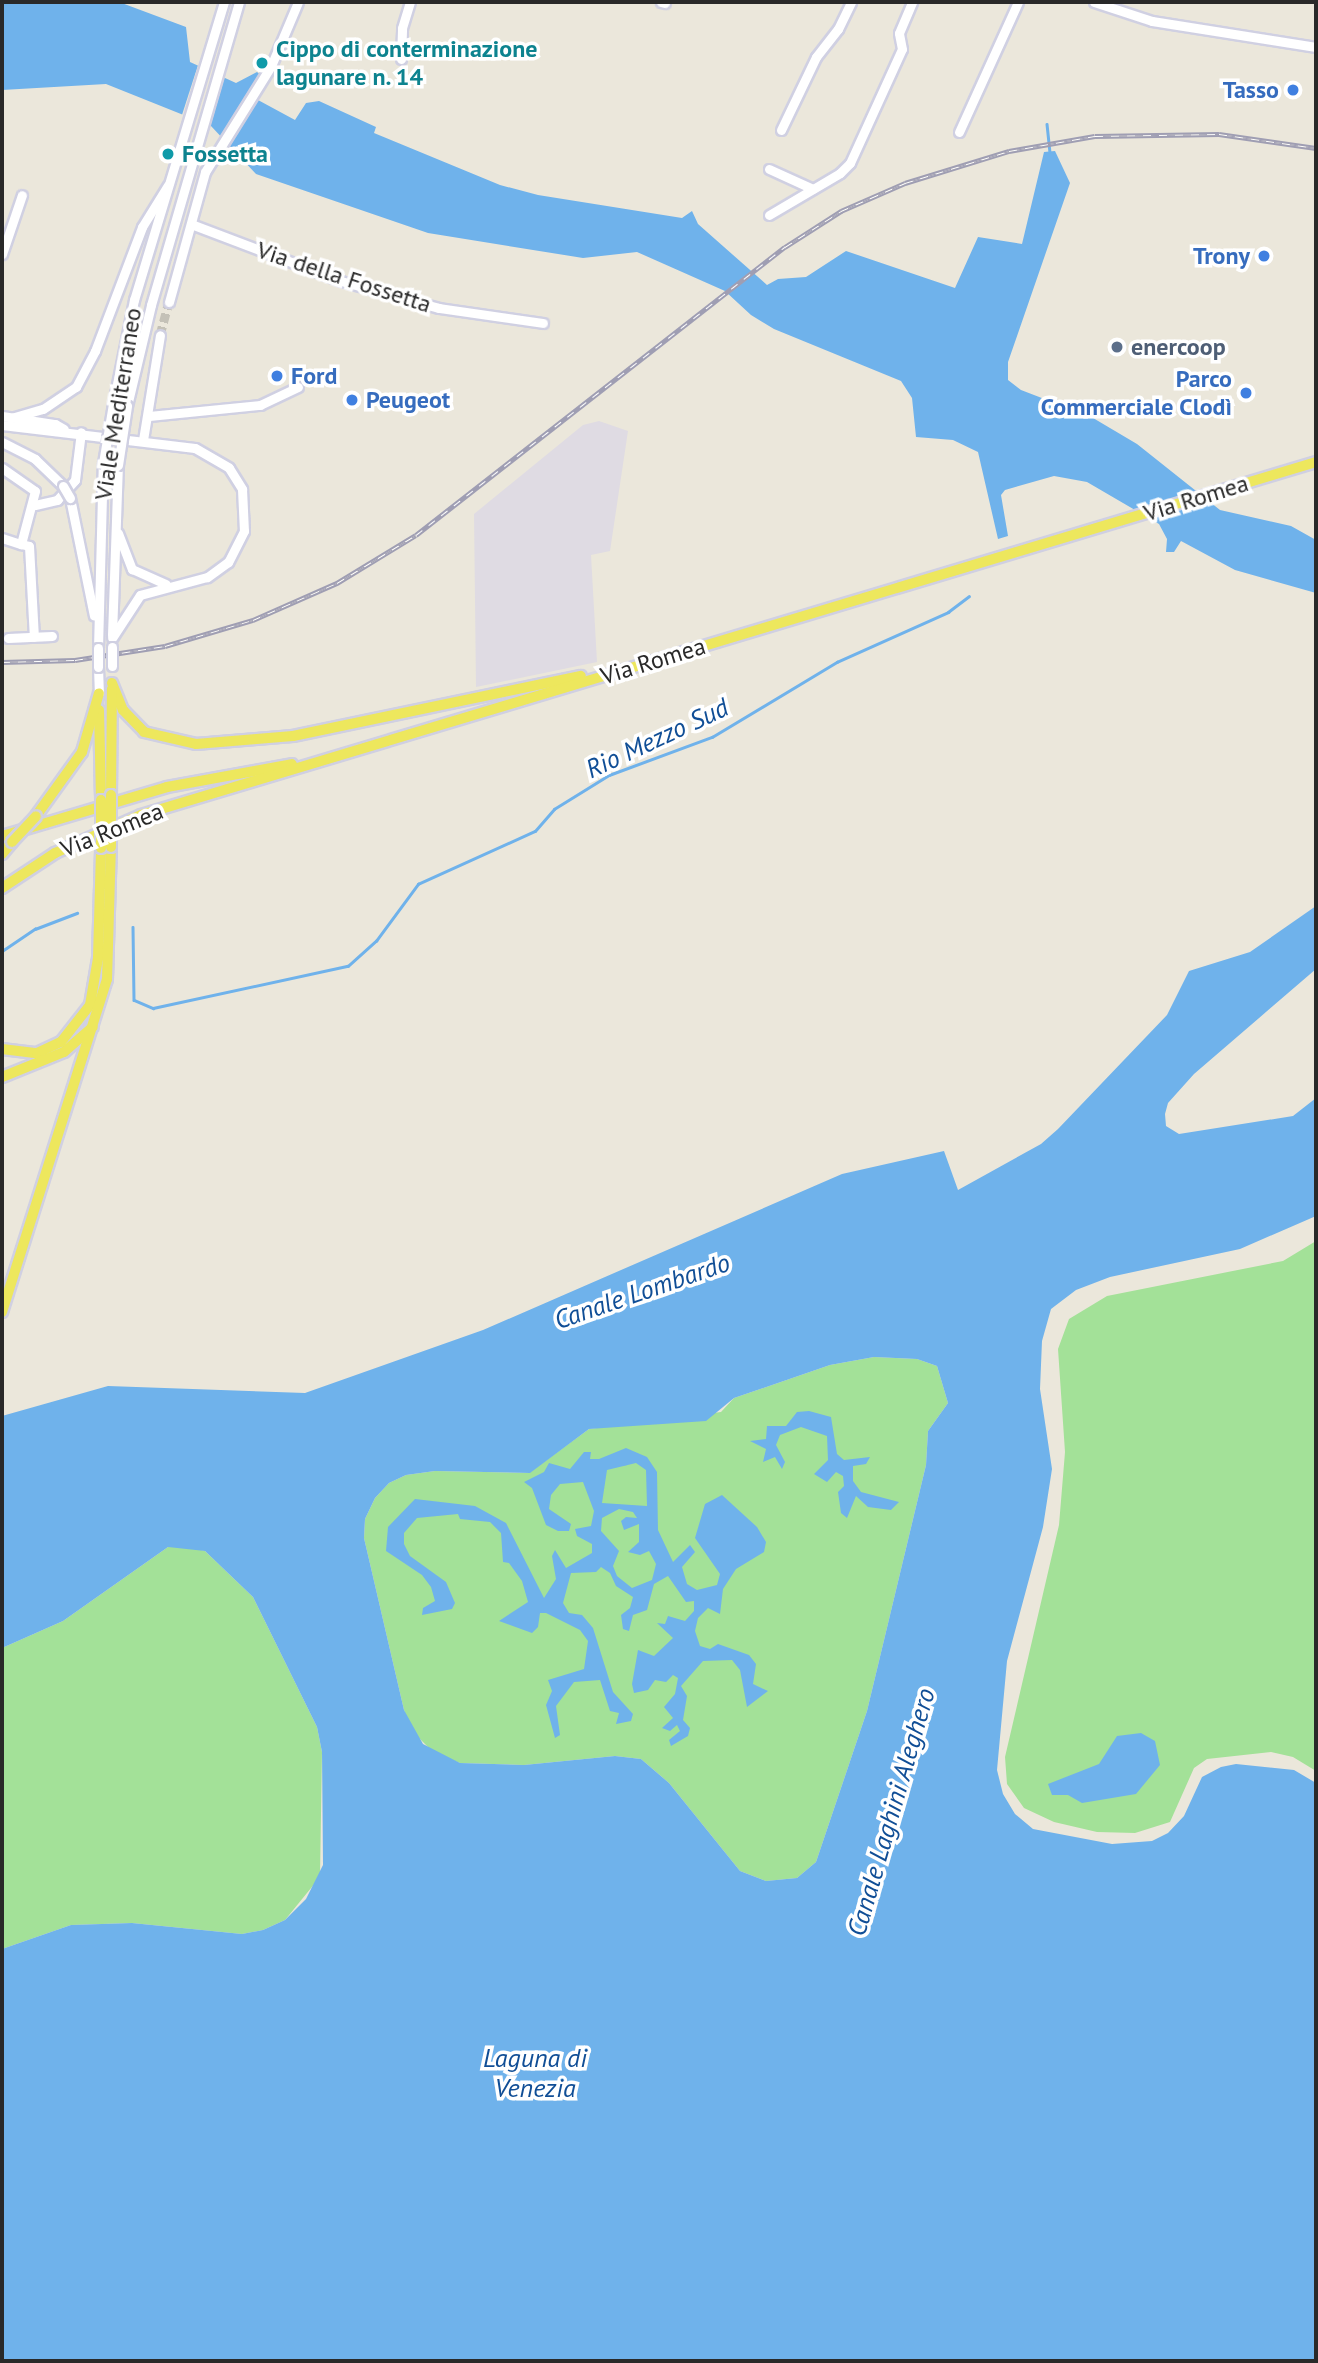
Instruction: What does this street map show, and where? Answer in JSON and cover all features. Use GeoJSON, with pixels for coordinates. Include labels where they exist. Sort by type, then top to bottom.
{"type":"FeatureCollection","features":[{"type":"Feature","properties":{"kind":"main road","name":"Via Romea"},"geometry":{"type":"LineString","coordinates":[[2,888],[82,838],[141,815],[1315,462]]}},
{"type":"Feature","properties":{"kind":"main road"},"geometry":{"type":"LineString","coordinates":[[112,683],[123,710],[144,732],[196,744],[293,736],[621,670]]}},
{"type":"Feature","properties":{"kind":"main road"},"geometry":{"type":"LineString","coordinates":[[2,1312],[95,1025],[110,950],[106,797],[112,683]]}},
{"type":"Feature","properties":{"kind":"main road"},"geometry":{"type":"LineString","coordinates":[[99,693],[106,797]]}},
{"type":"Feature","properties":{"kind":"main road"},"geometry":{"type":"LineString","coordinates":[[2,854],[36,816],[82,752],[99,693]]}},
{"type":"Feature","properties":{"kind":"main road"},"geometry":{"type":"LineString","coordinates":[[2,836],[167,787],[340,756]]}},
{"type":"Feature","properties":{"kind":"main road"},"geometry":{"type":"LineString","coordinates":[[2,1049],[37,1054],[61,1042],[90,1005],[99,958],[106,848]]}},
{"type":"Feature","properties":{"kind":"main road"},"geometry":{"type":"LineString","coordinates":[[2,894],[22,874]]}},
{"type":"Feature","properties":{"kind":"main road"},"geometry":{"type":"LineString","coordinates":[[2,1077],[64,1052],[95,1025]]}},
{"type":"Feature","properties":{"kind":"street","name":"Viale Mediterraneo"},"geometry":{"type":"LineString","coordinates":[[99,693],[103,463],[113,404],[134,300],[176,172],[224,2]]}},
{"type":"Feature","properties":{"kind":"street","name":"Viale Mediterraneo"},"geometry":{"type":"LineString","coordinates":[[112,683],[115,516],[118,465],[127,406],[239,2]]}},
{"type":"Feature","properties":{"kind":"street"},"geometry":{"type":"LineString","coordinates":[[169,302],[208,167],[271,66],[298,2]]}},
{"type":"Feature","properties":{"kind":"street"},"geometry":{"type":"LineString","coordinates":[[401,59],[402,28],[410,2]]}},
{"type":"Feature","properties":{"kind":"street"},"geometry":{"type":"LineString","coordinates":[[781,130],[816,57],[851,2]]}},
{"type":"Feature","properties":{"kind":"street"},"geometry":{"type":"LineString","coordinates":[[769,215],[850,163],[902,49],[899,33],[912,2]]}},
{"type":"Feature","properties":{"kind":"street"},"geometry":{"type":"LineString","coordinates":[[959,132],[1018,2]]}},
{"type":"Feature","properties":{"kind":"street"},"geometry":{"type":"LineString","coordinates":[[1095,2],[1152,22],[1316,47]]}},
{"type":"Feature","properties":{"kind":"street"},"geometry":{"type":"LineString","coordinates":[[769,169],[813,189]]}},
{"type":"Feature","properties":{"kind":"street"},"geometry":{"type":"LineString","coordinates":[[6,417],[54,404],[76,387],[95,351],[142,228],[176,172]]}},
{"type":"Feature","properties":{"kind":"street"},"geometry":{"type":"LineString","coordinates":[[2,254],[22,195]]}},
{"type":"Feature","properties":{"kind":"street","name":"Via della Fossetta"},"geometry":{"type":"LineString","coordinates":[[191,224],[341,281],[439,308],[543,323]]}},
{"type":"Feature","properties":{"kind":"street"},"geometry":{"type":"LineString","coordinates":[[143,440],[160,335]]}},
{"type":"Feature","properties":{"kind":"street"},"geometry":{"type":"LineString","coordinates":[[149,416],[260,405],[298,387]]}},
{"type":"Feature","properties":{"kind":"street"},"geometry":{"type":"LineString","coordinates":[[6,417],[55,424],[64,429],[81,432],[195,448],[219,460],[237,479],[246,502],[244,531],[228,562],[207,578],[168,585],[140,595],[112,643]]}},
{"type":"Feature","properties":{"kind":"street"},"geometry":{"type":"LineString","coordinates":[[2,425],[55,433],[64,429]]}},
{"type":"Feature","properties":{"kind":"street"},"geometry":{"type":"LineString","coordinates":[[35,505],[57,500],[75,480],[81,432]]}},
{"type":"Feature","properties":{"kind":"street"},"geometry":{"type":"LineString","coordinates":[[2,442],[35,459],[63,486],[70,498],[98,634]]}},
{"type":"Feature","properties":{"kind":"street"},"geometry":{"type":"LineString","coordinates":[[2,468],[35,491],[35,505],[21,544]]}},
{"type":"Feature","properties":{"kind":"street"},"geometry":{"type":"LineString","coordinates":[[115,516],[121,548],[132,569],[168,585]]}},
{"type":"Feature","properties":{"kind":"street"},"geometry":{"type":"LineString","coordinates":[[2,538],[29,546],[34,636]]}},
{"type":"Feature","properties":{"kind":"street"},"geometry":{"type":"LineString","coordinates":[[8,638],[52,636]]}},
{"type":"Feature","properties":{"kind":"shaded area"},"geometry":{"type":"Polygon","coordinates":[[[599,421],[628,431],[610,551],[591,555],[597,662],[476,687],[474,514],[583,425],[599,421]]]}},
{"type":"Feature","properties":{"kind":"green space"},"geometry":{"type":"Polygon","coordinates":[[[1316,1241],[1316,1771],[1293,1757],[1271,1752],[1207,1759],[1194,1768],[1170,1822],[1135,1833],[1097,1832],[1054,1822],[1024,1808],[1007,1784],[1005,1757],[1059,1525],[1065,1452],[1058,1349],[1069,1319],[1107,1296],[1283,1261],[1316,1241]]]}},
{"type":"Feature","properties":{"kind":"green space"},"geometry":{"type":"Polygon","coordinates":[[[874,1357],[917,1359],[937,1366],[948,1403],[928,1431],[926,1465],[867,1711],[816,1862],[797,1878],[766,1881],[740,1871],[669,1783],[641,1759],[615,1756],[524,1765],[460,1763],[442,1756],[2,2361],[2,1965],[249,1945],[292,1930],[434,1753],[412,1731],[404,1710],[364,1538],[365,1519],[375,1498],[389,1483],[406,1475],[435,1471],[529,1473],[589,1429],[721,1412],[734,1398],[830,1365],[874,1357]]]}},
{"type":"Feature","properties":{"kind":"green space"},"geometry":{"type":"Polygon","coordinates":[[[186,1546],[205,1551],[253,1597],[317,1727],[322,1752],[320,1877],[285,1920],[263,1930],[242,1934],[132,1923],[71,1925],[2,1949],[2,1648],[63,1621],[168,1547],[186,1546]]]}},
{"type":"Feature","properties":{"kind":"water"},"geometry":{"type":"Polygon","coordinates":[[[2,2],[119,2],[186,27],[190,62],[236,83],[257,72],[269,82],[258,100],[295,120],[306,103],[319,101],[376,127],[374,133],[500,185],[538,195],[682,218],[692,211],[698,224],[767,285],[778,279],[806,277],[846,251],[955,288],[978,237],[1022,244],[1044,152],[1055,151],[1070,183],[1008,362],[1008,380],[1021,390],[1060,405],[1083,411],[1086,408],[1088,415],[1137,444],[1220,510],[1291,526],[1316,540],[1316,593],[1235,570],[1181,541],[1174,552],[1166,552],[1167,539],[1159,524],[1087,482],[1054,476],[1005,490],[1001,495],[1008,536],[998,539],[978,452],[953,440],[916,437],[912,398],[901,381],[774,329],[751,315],[725,291],[637,252],[583,258],[428,233],[256,174],[211,126],[106,84],[2,90],[2,2]]]}},
{"type":"Feature","properties":{"kind":"water","name":"Laguna di Venezia"},"geometry":{"type":"Polygon","coordinates":[[[1316,906],[1316,969],[1194,1074],[1168,1103],[1166,1126],[1179,1134],[1293,1116],[1316,1098],[1316,1216],[1240,1249],[1110,1277],[1076,1290],[1051,1309],[1042,1341],[1040,1389],[1052,1469],[1043,1527],[1007,1661],[997,1770],[1003,1794],[1015,1814],[1033,1829],[1112,1844],[1152,1841],[1168,1833],[1184,1816],[1202,1777],[1221,1767],[1236,1764],[1294,1770],[1316,1783],[1316,2361],[2,2361],[2,1949],[71,1925],[132,1923],[242,1934],[263,1930],[285,1920],[306,1899],[323,1865],[322,1752],[317,1727],[253,1597],[205,1551],[168,1547],[63,1621],[2,1648],[2,1416],[108,1386],[305,1393],[483,1330],[842,1174],[944,1151],[958,1190],[1041,1144],[1058,1129],[1167,1015],[1189,971],[1250,952],[1316,906]],[[874,1357],[830,1365],[734,1398],[706,1421],[589,1429],[530,1473],[435,1471],[406,1475],[389,1483],[375,1498],[365,1519],[364,1538],[404,1710],[423,1744],[460,1763],[524,1765],[615,1756],[641,1759],[669,1783],[740,1871],[766,1881],[797,1878],[816,1862],[867,1711],[926,1465],[928,1431],[948,1403],[937,1366],[917,1359],[874,1357]]]}},
{"type":"Feature","properties":{"kind":"water"},"geometry":{"type":"Polygon","coordinates":[[[809,1411],[831,1417],[837,1454],[844,1460],[870,1457],[866,1464],[853,1466],[853,1481],[861,1492],[899,1502],[891,1510],[868,1507],[856,1496],[847,1518],[841,1513],[838,1492],[844,1486],[843,1476],[836,1472],[827,1482],[814,1474],[828,1460],[827,1436],[801,1427],[780,1435],[776,1445],[785,1462],[782,1469],[775,1457],[763,1462],[766,1449],[750,1441],[766,1439],[767,1426],[786,1426],[797,1412],[809,1411]]]}},
{"type":"Feature","properties":{"kind":"water"},"geometry":{"type":"Polygon","coordinates":[[[626,1448],[647,1457],[657,1472],[658,1530],[673,1562],[690,1545],[695,1552],[682,1567],[687,1584],[697,1590],[717,1585],[720,1574],[695,1538],[705,1504],[722,1495],[757,1527],[766,1542],[764,1552],[736,1569],[723,1589],[720,1614],[708,1608],[698,1618],[695,1631],[700,1646],[710,1649],[718,1644],[749,1655],[756,1664],[753,1684],[768,1691],[747,1707],[740,1670],[732,1660],[703,1661],[681,1686],[687,1696],[683,1720],[690,1728],[688,1736],[671,1746],[669,1740],[680,1731],[677,1725],[670,1731],[662,1728],[673,1718],[664,1707],[675,1694],[678,1678],[673,1675],[666,1682],[655,1680],[648,1690],[634,1693],[632,1684],[638,1650],[654,1656],[673,1638],[657,1623],[665,1624],[668,1616],[685,1621],[694,1611],[694,1601],[686,1602],[668,1576],[654,1584],[647,1610],[633,1615],[629,1631],[623,1629],[621,1615],[630,1608],[633,1597],[616,1586],[610,1573],[601,1567],[596,1572],[571,1573],[563,1603],[569,1613],[582,1615],[593,1628],[613,1692],[633,1714],[631,1721],[616,1724],[619,1713],[610,1711],[600,1680],[574,1682],[556,1706],[560,1735],[555,1738],[546,1705],[552,1691],[548,1680],[584,1669],[588,1641],[580,1630],[546,1613],[540,1613],[538,1627],[532,1633],[499,1621],[528,1602],[522,1581],[509,1563],[503,1562],[501,1533],[490,1522],[460,1519],[458,1514],[417,1518],[404,1533],[404,1544],[410,1556],[446,1582],[455,1603],[452,1609],[422,1615],[423,1608],[435,1601],[431,1587],[422,1575],[386,1551],[388,1527],[415,1499],[475,1506],[506,1523],[544,1598],[556,1579],[552,1556],[555,1550],[566,1568],[592,1553],[592,1544],[577,1536],[575,1529],[591,1526],[594,1511],[583,1482],[560,1484],[551,1495],[549,1509],[571,1524],[569,1531],[558,1531],[546,1525],[532,1488],[524,1482],[544,1472],[549,1463],[570,1469],[584,1452],[591,1452],[590,1459],[599,1459],[626,1448]],[[636,1463],[607,1470],[602,1503],[647,1506],[646,1470],[636,1463]],[[619,1509],[602,1518],[601,1531],[619,1551],[613,1566],[617,1576],[632,1588],[652,1580],[656,1564],[649,1551],[640,1555],[628,1552],[639,1542],[639,1524],[624,1530],[621,1521],[626,1517],[637,1518],[633,1512],[619,1509]]]}},
{"type":"Feature","properties":{"kind":"water"},"geometry":{"type":"Polygon","coordinates":[[[1141,1733],[1155,1741],[1160,1765],[1136,1794],[1082,1803],[1068,1795],[1052,1795],[1048,1784],[1099,1764],[1117,1736],[1141,1733]]]}},
{"type":"Feature","properties":{"kind":"pier"},"geometry":{"type":"Polygon","coordinates":[[[199,62],[225,74],[209,129],[181,118],[199,62]]]}},
{"type":"Feature","properties":{"kind":"waterway"},"geometry":{"type":"LineString","coordinates":[[1047,124],[1050,152]]}},
{"type":"Feature","properties":{"kind":"waterway","name":"Rio Mezzo Sud"},"geometry":{"type":"LineString","coordinates":[[133,927],[134,1000],[153,1008],[348,966],[376,941],[418,884],[535,831],[554,809],[609,775],[712,737],[837,662],[948,612],[969,596]]}},
{"type":"Feature","properties":{"kind":"waterway","name":"Rio Mezzo Sud"},"geometry":{"type":"LineString","coordinates":[[2,951],[35,929],[77,913]]}},
{"type":"Feature","properties":{"kind":"tunnel"},"geometry":{"type":"LineString","coordinates":[[160,335],[169,302]]}},
{"type":"Feature","properties":{"kind":"railway"},"geometry":{"type":"LineString","coordinates":[[2,662],[75,660],[165,646],[253,620],[337,583],[416,535],[785,247],[841,211],[905,183],[1009,151],[1095,136],[1219,134],[1316,148]]}},
{"type":"Feature","properties":{"kind":"place","name":"Cippo di conterminazione lagunare n. 14"},"geometry":{"type":"Point","coordinates":[262,63]}},
{"type":"Feature","properties":{"kind":"place","name":"Tasso"},"geometry":{"type":"Point","coordinates":[1293,90]}},
{"type":"Feature","properties":{"kind":"place","name":"Fossetta"},"geometry":{"type":"Point","coordinates":[168,154]}},
{"type":"Feature","properties":{"kind":"place","name":"Trony"},"geometry":{"type":"Point","coordinates":[1264,256]}},
{"type":"Feature","properties":{"kind":"place","name":"enercoop"},"geometry":{"type":"Point","coordinates":[1117,347]}},
{"type":"Feature","properties":{"kind":"place","name":"Ford"},"geometry":{"type":"Point","coordinates":[277,376]}},
{"type":"Feature","properties":{"kind":"place","name":"Parco Commerciale Clodì"},"geometry":{"type":"Point","coordinates":[1246,393]}},
{"type":"Feature","properties":{"kind":"place","name":"Peugeot"},"geometry":{"type":"Point","coordinates":[352,400]}},
{"type":"Feature","properties":{"kind":"water label","name":"Canale Lombardo"},"geometry":{"type":"Point","coordinates":[642,1291]}},
{"type":"Feature","properties":{"kind":"water label","name":"Canale Laghini Aleghero"},"geometry":{"type":"Point","coordinates":[891,1812]}}]}
